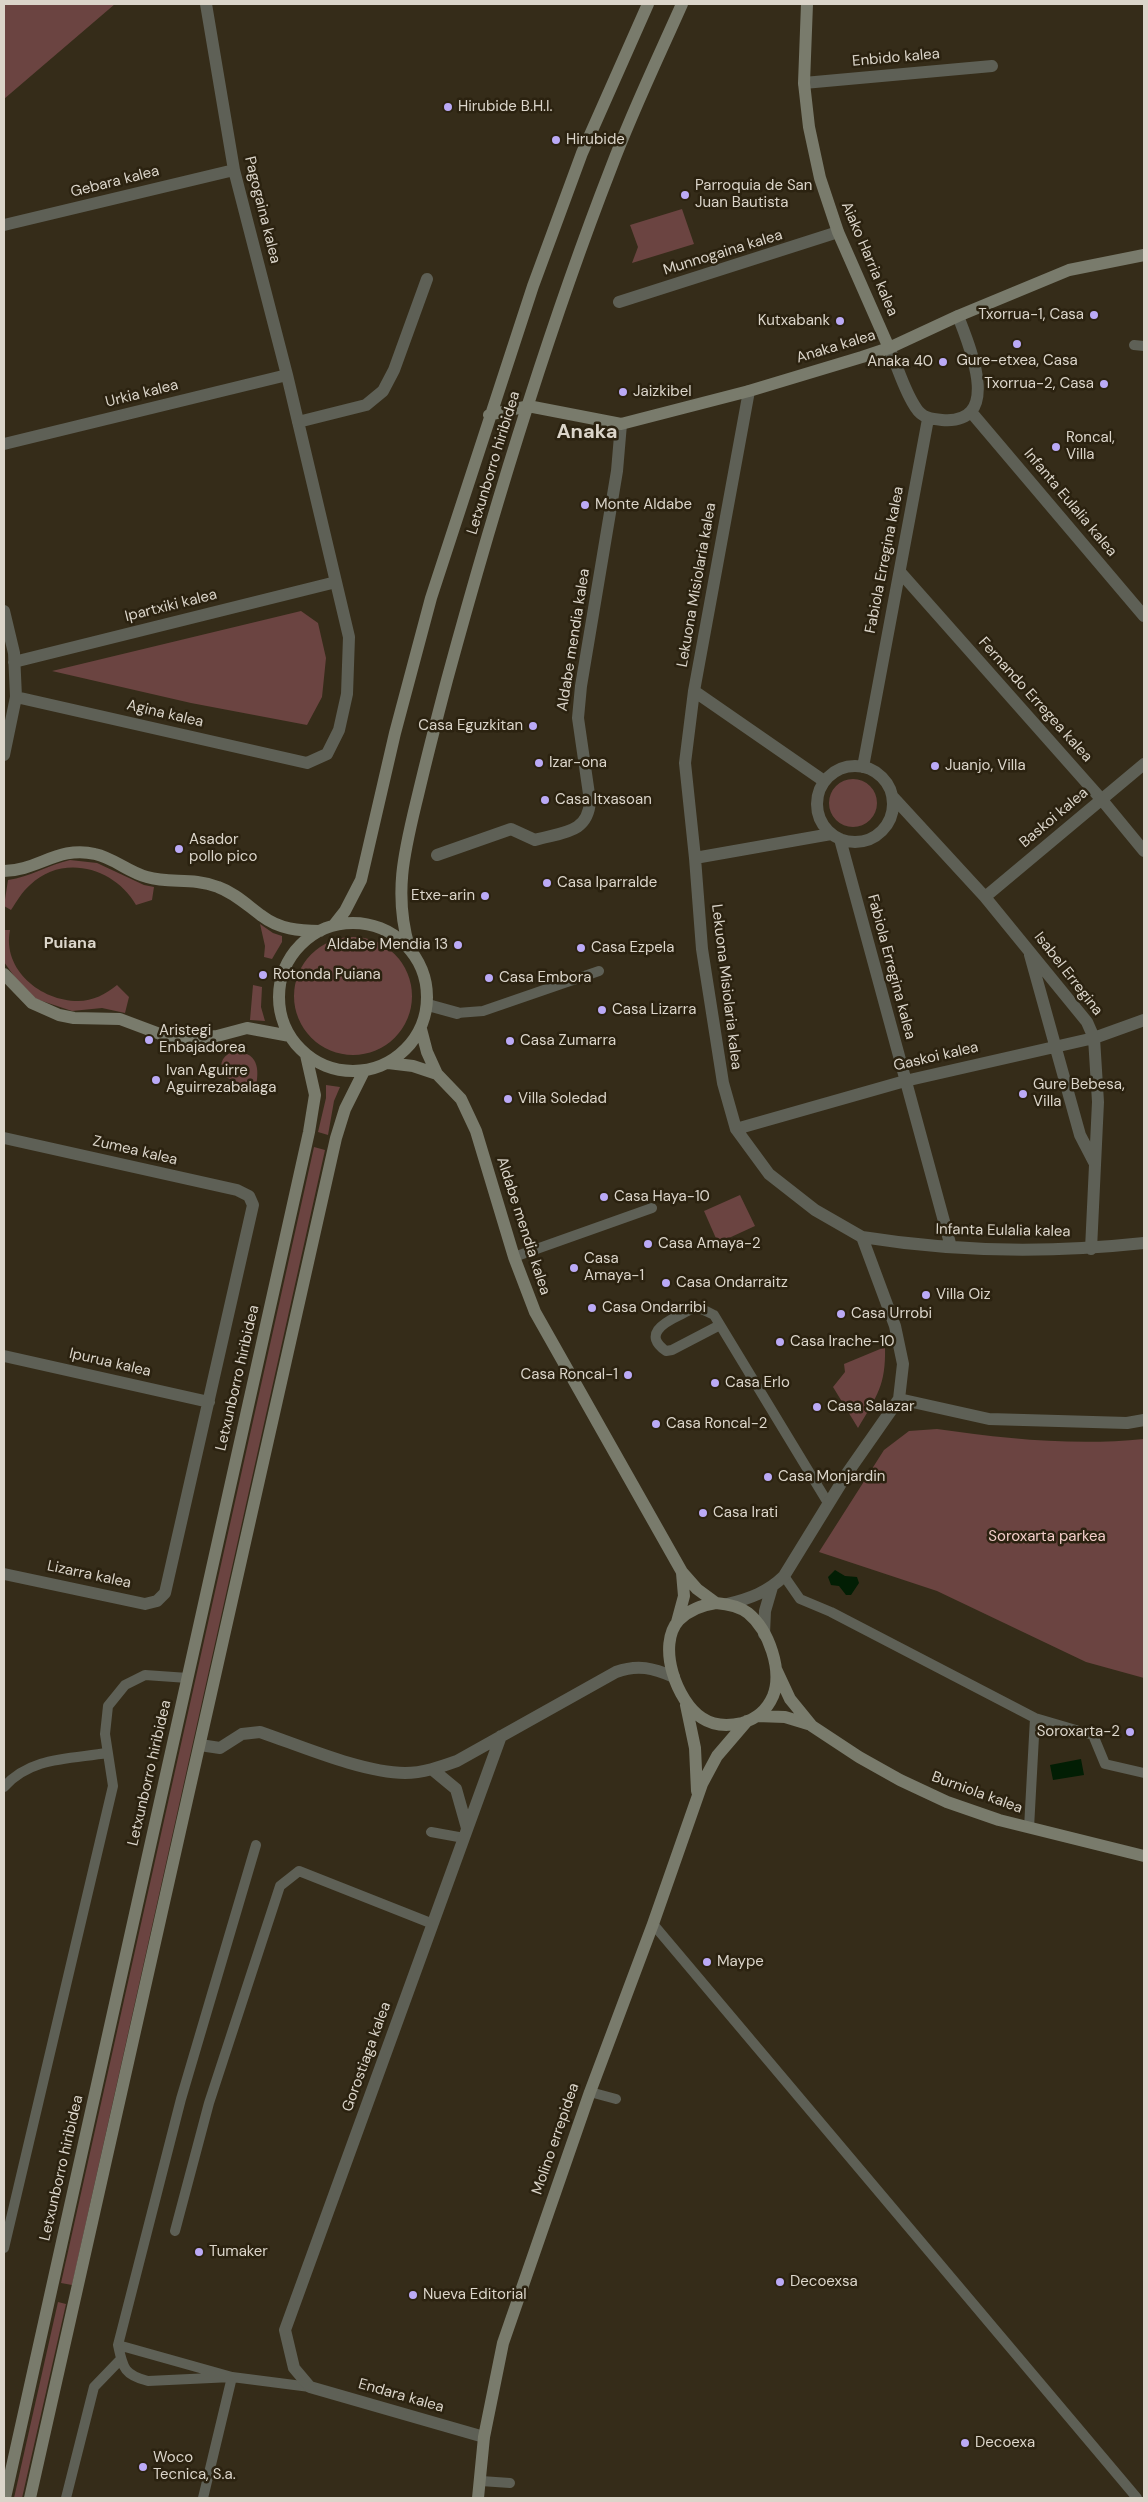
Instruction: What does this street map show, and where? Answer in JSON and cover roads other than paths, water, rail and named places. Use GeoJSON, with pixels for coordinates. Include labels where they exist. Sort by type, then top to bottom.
{"type":"FeatureCollection","features":[{"type":"Feature","properties":{"kind":"main road","name":"Letxunborro hiribidea"},"geometry":{"type":"LineString","coordinates":[[334,925],[345,911],[361,880],[395,733],[431,598],[489,415],[533,286],[582,153],[648,4]]}},
{"type":"Feature","properties":{"kind":"main road","name":"Letxunborro hiribidea"},"geometry":{"type":"LineString","coordinates":[[409,947],[404,931],[400,898],[405,851],[431,741],[465,613],[528,406],[564,296],[611,166],[682,4]]}},
{"type":"Feature","properties":{"kind":"main road","name":"Aiako Harria kalea"},"geometry":{"type":"LineString","coordinates":[[807,4],[804,83],[809,127],[820,178],[838,232],[890,348]]}},
{"type":"Feature","properties":{"kind":"main road","name":"Anaka kalea"},"geometry":{"type":"LineString","coordinates":[[528,406],[621,424],[749,391],[890,348],[958,316],[1069,270],[1144,254]]}},
{"type":"Feature","properties":{"kind":"main road"},"geometry":{"type":"LineString","coordinates":[[489,415],[528,406]]}},
{"type":"Feature","properties":{"kind":"main road"},"geometry":{"type":"LineString","coordinates":[[4,871],[20,870],[64,853],[94,853],[148,878],[201,881],[220,887],[275,924],[289,928],[320,931]]}},
{"type":"Feature","properties":{"kind":"main road"},"geometry":{"type":"LineString","coordinates":[[356,922],[372,924],[387,930],[409,947],[424,974],[428,1006],[421,1029],[407,1049],[388,1063],[364,1070],[334,1068],[306,1055],[290,1036],[281,1015],[278,992],[284,969],[296,949],[320,931],[334,925],[356,922]]}},
{"type":"Feature","properties":{"kind":"main road"},"geometry":{"type":"LineString","coordinates":[[4,974],[32,1003],[59,1015],[74,1018],[120,1019],[168,1037],[185,1039],[210,1037],[248,1028],[290,1036]]}},
{"type":"Feature","properties":{"kind":"main road","name":"Aldabe mendia kalea"},"geometry":{"type":"LineString","coordinates":[[421,1029],[427,1052],[437,1074],[461,1099],[469,1114],[514,1257],[535,1312],[682,1572],[697,1589],[721,1603]]}},
{"type":"Feature","properties":{"kind":"main road","name":"Letxunborro hiribidea"},"geometry":{"type":"LineString","coordinates":[[5,2498],[314,1109],[313,1082],[306,1055]]}},
{"type":"Feature","properties":{"kind":"main road","name":"Aldabe mendia kalea"},"geometry":{"type":"LineString","coordinates":[[388,1063],[413,1066],[437,1074]]}},
{"type":"Feature","properties":{"kind":"main road"},"geometry":{"type":"LineString","coordinates":[[30,2498],[336,1138],[345,1109],[364,1070]]}},
{"type":"Feature","properties":{"kind":"main road","name":"Aldabe mendia kalea"},"geometry":{"type":"LineString","coordinates":[[678,1622],[684,1596],[682,1572]]}},
{"type":"Feature","properties":{"kind":"main road"},"geometry":{"type":"LineString","coordinates":[[721,1603],[748,1613],[764,1634],[776,1669],[774,1694],[768,1706],[752,1719],[731,1725],[714,1724],[701,1718],[685,1701],[674,1677],[669,1650],[671,1635],[678,1622],[698,1607],[721,1603]]}},
{"type":"Feature","properties":{"kind":"main road","name":"Burniola kalea"},"geometry":{"type":"LineString","coordinates":[[776,1669],[790,1700],[812,1726]]}},
{"type":"Feature","properties":{"kind":"main road","name":"Molino errepidea"},"geometry":{"type":"LineString","coordinates":[[685,1701],[696,1748],[697,1798]]}},
{"type":"Feature","properties":{"kind":"main road","name":"Burniola kalea"},"geometry":{"type":"LineString","coordinates":[[752,1719],[785,1717],[812,1726],[859,1757],[900,1780],[947,1802],[1029,1828],[1144,1856]]}},
{"type":"Feature","properties":{"kind":"main road","name":"Molino errepidea"},"geometry":{"type":"LineString","coordinates":[[478,2498],[484,2437],[503,2343],[590,2092],[653,1924],[697,1798],[717,1756],[752,1719]]}},
{"type":"Feature","properties":{"kind":"street","name":"Pagogaina kalea"},"geometry":{"type":"LineString","coordinates":[[206,4],[234,170],[287,375],[349,638],[347,694],[339,730],[327,754],[307,763]]}},
{"type":"Feature","properties":{"kind":"street","name":"Enbido kalea"},"geometry":{"type":"LineString","coordinates":[[804,83],[992,66]]}},
{"type":"Feature","properties":{"kind":"street","name":"Gebara kalea"},"geometry":{"type":"LineString","coordinates":[[4,226],[234,170]]}},
{"type":"Feature","properties":{"kind":"street","name":"Munnogaina kalea"},"geometry":{"type":"LineString","coordinates":[[618,302],[838,232]]}},
{"type":"Feature","properties":{"kind":"street"},"geometry":{"type":"LineString","coordinates":[[298,422],[366,405],[383,391],[394,370],[427,279]]}},
{"type":"Feature","properties":{"kind":"street"},"geometry":{"type":"LineString","coordinates":[[890,348],[916,409],[928,419],[954,421],[970,412],[977,400],[979,378],[958,316]]}},
{"type":"Feature","properties":{"kind":"street","name":"Urkia kalea"},"geometry":{"type":"LineString","coordinates":[[4,444],[287,375]]}},
{"type":"Feature","properties":{"kind":"street","name":"Lekuona Misiolaria kalea"},"geometry":{"type":"LineString","coordinates":[[749,391],[694,691],[685,763],[696,858],[702,949],[723,1083],[736,1129],[769,1174],[815,1210],[862,1238]]}},
{"type":"Feature","properties":{"kind":"street","name":"Infanta Eulalia kalea"},"geometry":{"type":"LineString","coordinates":[[970,412],[1144,616]]}},
{"type":"Feature","properties":{"kind":"street","name":"Fabiola Erregina kalea"},"geometry":{"type":"LineString","coordinates":[[863,766],[928,419]]}},
{"type":"Feature","properties":{"kind":"street","name":"Aldabe mendia kalea"},"geometry":{"type":"LineString","coordinates":[[437,854],[511,829],[535,840],[581,826],[590,813],[590,801],[578,718],[581,686],[617,471],[621,424]]}},
{"type":"Feature","properties":{"kind":"street","name":"Fernando Erregea kalea"},"geometry":{"type":"LineString","coordinates":[[900,572],[1102,800],[1144,851]]}},
{"type":"Feature","properties":{"kind":"street","name":"Ipartxiki kalea"},"geometry":{"type":"LineString","coordinates":[[14,662],[336,582]]}},
{"type":"Feature","properties":{"kind":"street"},"geometry":{"type":"LineString","coordinates":[[4,611],[14,662],[16,697],[4,755]]}},
{"type":"Feature","properties":{"kind":"street"},"geometry":{"type":"LineString","coordinates":[[694,691],[824,781]]}},
{"type":"Feature","properties":{"kind":"street","name":"Agina kalea"},"geometry":{"type":"LineString","coordinates":[[16,697],[307,763]]}},
{"type":"Feature","properties":{"kind":"street","name":"Baskoi kalea"},"geometry":{"type":"LineString","coordinates":[[985,897],[1144,764]]}},
{"type":"Feature","properties":{"kind":"street"},"geometry":{"type":"LineString","coordinates":[[696,858],[836,837],[857,842],[872,839],[886,826],[893,814],[893,797],[887,782],[878,773],[863,766],[843,767],[824,781],[817,798],[817,808],[822,823],[836,837]]}},
{"type":"Feature","properties":{"kind":"street","name":"Isabel Erregina"},"geometry":{"type":"LineString","coordinates":[[893,797],[985,897],[1087,1022],[1094,1038],[1098,1102],[1091,1249]]}},
{"type":"Feature","properties":{"kind":"street","name":"Fabiola Erregina kalea"},"geometry":{"type":"LineString","coordinates":[[836,837],[951,1247]]}},
{"type":"Feature","properties":{"kind":"street"},"geometry":{"type":"LineString","coordinates":[[1029,951],[1080,1135],[1094,1162]]}},
{"type":"Feature","properties":{"kind":"street"},"geometry":{"type":"LineString","coordinates":[[428,1006],[457,1013]]}},
{"type":"Feature","properties":{"kind":"street","name":"Gaskoi kalea"},"geometry":{"type":"LineString","coordinates":[[736,1129],[905,1081],[1094,1038],[1144,1020]]}},
{"type":"Feature","properties":{"kind":"street","name":"Zumea kalea"},"geometry":{"type":"LineString","coordinates":[[4,1138],[237,1190],[249,1196],[253,1205]]}},
{"type":"Feature","properties":{"kind":"street","name":"Letxunborro hiribidea"},"geometry":{"type":"LineString","coordinates":[[165,1593],[253,1205]]}},
{"type":"Feature","properties":{"kind":"street"},"geometry":{"type":"LineString","coordinates":[[721,1603],[746,1599],[772,1587],[784,1576],[828,1503],[899,1399],[903,1364],[895,1326],[862,1238]]}},
{"type":"Feature","properties":{"kind":"street","name":"Infanta Eulalia kalea"},"geometry":{"type":"LineString","coordinates":[[862,1238],[919,1246],[951,1247],[1091,1249],[1144,1243]]}},
{"type":"Feature","properties":{"kind":"street","name":"Ipurua kalea"},"geometry":{"type":"LineString","coordinates":[[4,1356],[209,1402]]}},
{"type":"Feature","properties":{"kind":"street"},"geometry":{"type":"LineString","coordinates":[[899,1399],[990,1419],[1127,1423],[1144,1420]]}},
{"type":"Feature","properties":{"kind":"street","name":"Lizarra kalea"},"geometry":{"type":"LineString","coordinates":[[4,1574],[145,1604],[157,1601],[165,1593]]}},
{"type":"Feature","properties":{"kind":"street"},"geometry":{"type":"LineString","coordinates":[[764,1634],[766,1610],[772,1587]]}},
{"type":"Feature","properties":{"kind":"street"},"geometry":{"type":"LineString","coordinates":[[200,1745],[220,1748],[242,1734],[260,1732],[379,1772],[406,1773],[433,1770],[457,1761],[625,1668],[648,1668],[674,1677]]}},
{"type":"Feature","properties":{"kind":"street","name":"Gorostiaga kalea"},"geometry":{"type":"LineString","coordinates":[[310,2387],[294,2368],[285,2330],[501,1736]]}},
{"type":"Feature","properties":{"kind":"street"},"geometry":{"type":"LineString","coordinates":[[433,1770],[456,1789],[466,1833]]}},
{"type":"Feature","properties":{"kind":"street","name":"Endara kalea"},"geometry":{"type":"LineString","coordinates":[[310,2387],[484,2437]]}},
{"type":"Feature","properties":{"kind":"lane"},"geometry":{"type":"LineString","coordinates":[[457,1013],[483,1011],[599,971]]}},
{"type":"Feature","properties":{"kind":"lane"},"geometry":{"type":"LineString","coordinates":[[514,1257],[652,1208]]}},
{"type":"Feature","properties":{"kind":"lane"},"geometry":{"type":"LineString","coordinates":[[720,1325],[672,1350],[666,1351],[660,1347],[655,1337],[657,1330],[666,1322],[694,1308],[706,1310],[714,1315],[828,1503]]}},
{"type":"Feature","properties":{"kind":"lane"},"geometry":{"type":"LineString","coordinates":[[784,1576],[800,1598],[831,1612],[1035,1718],[1093,1735],[1105,1764],[1144,1774]]}},
{"type":"Feature","properties":{"kind":"lane"},"geometry":{"type":"LineString","coordinates":[[4,2248],[113,1786],[105,1734],[108,1706],[125,1685],[145,1675],[188,1678]]}},
{"type":"Feature","properties":{"kind":"lane"},"geometry":{"type":"LineString","coordinates":[[1029,1828],[1035,1718]]}},
{"type":"Feature","properties":{"kind":"lane"},"geometry":{"type":"LineString","coordinates":[[4,1787],[14,1775],[44,1762],[107,1753]]}},
{"type":"Feature","properties":{"kind":"lane"},"geometry":{"type":"LineString","coordinates":[[431,1832],[466,1833]]}},
{"type":"Feature","properties":{"kind":"lane"},"geometry":{"type":"LineString","coordinates":[[232,2377],[148,2381],[135,2378],[123,2368],[118,2345],[181,2099],[256,1845]]}},
{"type":"Feature","properties":{"kind":"lane"},"geometry":{"type":"LineString","coordinates":[[175,2231],[209,2103],[280,1886],[299,1871],[433,1924]]}},
{"type":"Feature","properties":{"kind":"lane"},"geometry":{"type":"LineString","coordinates":[[653,1924],[1137,2498]]}},
{"type":"Feature","properties":{"kind":"lane"},"geometry":{"type":"LineString","coordinates":[[590,2092],[616,2099]]}},
{"type":"Feature","properties":{"kind":"lane"},"geometry":{"type":"LineString","coordinates":[[118,2345],[232,2377],[310,2387]]}},
{"type":"Feature","properties":{"kind":"lane"},"geometry":{"type":"LineString","coordinates":[[66,2498],[94,2387],[121,2359]]}},
{"type":"Feature","properties":{"kind":"lane"},"geometry":{"type":"LineString","coordinates":[[203,2498],[232,2377]]}},
{"type":"Feature","properties":{"kind":"lane"},"geometry":{"type":"LineString","coordinates":[[481,2480],[510,2483]]}},
{"type":"Feature","properties":{"kind":"place","name":"Hirubide B.H.I."},"geometry":{"type":"Point","coordinates":[448,107]}},
{"type":"Feature","properties":{"kind":"place","name":"Hirubide"},"geometry":{"type":"Point","coordinates":[556,140]}},
{"type":"Feature","properties":{"kind":"place","name":"Parroquia de San Juan Bautista"},"geometry":{"type":"Point","coordinates":[685,195]}},
{"type":"Feature","properties":{"kind":"place","name":"Txorrua-1, Casa"},"geometry":{"type":"Point","coordinates":[1094,315]}},
{"type":"Feature","properties":{"kind":"place","name":"Kutxabank"},"geometry":{"type":"Point","coordinates":[840,321]}},
{"type":"Feature","properties":{"kind":"place","name":"Gure-etxea, Casa"},"geometry":{"type":"Point","coordinates":[1017,344]}},
{"type":"Feature","properties":{"kind":"place","name":"Anaka 40"},"geometry":{"type":"Point","coordinates":[943,362]}},
{"type":"Feature","properties":{"kind":"place","name":"Txorrua-2, Casa"},"geometry":{"type":"Point","coordinates":[1104,384]}},
{"type":"Feature","properties":{"kind":"place","name":"Jaizkibel"},"geometry":{"type":"Point","coordinates":[623,392]}},
{"type":"Feature","properties":{"kind":"place","name":"Roncal, Villa"},"geometry":{"type":"Point","coordinates":[1056,447]}},
{"type":"Feature","properties":{"kind":"place","name":"Monte Aldabe"},"geometry":{"type":"Point","coordinates":[585,505]}},
{"type":"Feature","properties":{"kind":"place","name":"Casa Eguzkitan"},"geometry":{"type":"Point","coordinates":[533,726]}},
{"type":"Feature","properties":{"kind":"place","name":"Izar-ona"},"geometry":{"type":"Point","coordinates":[539,763]}},
{"type":"Feature","properties":{"kind":"place","name":"Juanjo, Villa"},"geometry":{"type":"Point","coordinates":[935,766]}},
{"type":"Feature","properties":{"kind":"place","name":"Casa Itxasoan"},"geometry":{"type":"Point","coordinates":[545,800]}},
{"type":"Feature","properties":{"kind":"place","name":"Asador pollo pico"},"geometry":{"type":"Point","coordinates":[179,849]}},
{"type":"Feature","properties":{"kind":"place","name":"Casa Iparralde"},"geometry":{"type":"Point","coordinates":[547,883]}},
{"type":"Feature","properties":{"kind":"place","name":"Etxe-arin"},"geometry":{"type":"Point","coordinates":[485,896]}},
{"type":"Feature","properties":{"kind":"place","name":"Aldabe Mendia 13"},"geometry":{"type":"Point","coordinates":[458,945]}},
{"type":"Feature","properties":{"kind":"place","name":"Casa Ezpela"},"geometry":{"type":"Point","coordinates":[581,948]}},
{"type":"Feature","properties":{"kind":"place","name":"Rotonda Puiana"},"geometry":{"type":"Point","coordinates":[263,975]}},
{"type":"Feature","properties":{"kind":"place","name":"Casa Embora"},"geometry":{"type":"Point","coordinates":[489,978]}},
{"type":"Feature","properties":{"kind":"place","name":"Casa Lizarra"},"geometry":{"type":"Point","coordinates":[602,1010]}},
{"type":"Feature","properties":{"kind":"place","name":"Aristegi Enbajadorea"},"geometry":{"type":"Point","coordinates":[149,1040]}},
{"type":"Feature","properties":{"kind":"place","name":"Casa Zumarra"},"geometry":{"type":"Point","coordinates":[510,1041]}},
{"type":"Feature","properties":{"kind":"place","name":"Ivan Aguirre Aguirrezabalaga"},"geometry":{"type":"Point","coordinates":[156,1080]}},
{"type":"Feature","properties":{"kind":"place","name":"Gure Bebesa, Villa"},"geometry":{"type":"Point","coordinates":[1023,1094]}},
{"type":"Feature","properties":{"kind":"place","name":"Villa Soledad"},"geometry":{"type":"Point","coordinates":[508,1099]}},
{"type":"Feature","properties":{"kind":"place","name":"Casa Haya-10"},"geometry":{"type":"Point","coordinates":[604,1197]}},
{"type":"Feature","properties":{"kind":"place","name":"Casa Amaya-2"},"geometry":{"type":"Point","coordinates":[648,1244]}},
{"type":"Feature","properties":{"kind":"place","name":"Casa Amaya-1"},"geometry":{"type":"Point","coordinates":[574,1268]}},
{"type":"Feature","properties":{"kind":"place","name":"Casa Ondarraitz"},"geometry":{"type":"Point","coordinates":[666,1283]}},
{"type":"Feature","properties":{"kind":"place","name":"Villa Oiz"},"geometry":{"type":"Point","coordinates":[926,1295]}},
{"type":"Feature","properties":{"kind":"place","name":"Casa Ondarribi"},"geometry":{"type":"Point","coordinates":[592,1308]}},
{"type":"Feature","properties":{"kind":"place","name":"Casa Urrobi"},"geometry":{"type":"Point","coordinates":[841,1314]}},
{"type":"Feature","properties":{"kind":"place","name":"Casa Irache-10"},"geometry":{"type":"Point","coordinates":[780,1342]}},
{"type":"Feature","properties":{"kind":"place","name":"Casa Roncal-1"},"geometry":{"type":"Point","coordinates":[628,1375]}},
{"type":"Feature","properties":{"kind":"place","name":"Casa Erlo"},"geometry":{"type":"Point","coordinates":[715,1383]}},
{"type":"Feature","properties":{"kind":"place","name":"Casa Salazar"},"geometry":{"type":"Point","coordinates":[817,1407]}},
{"type":"Feature","properties":{"kind":"place","name":"Casa Roncal-2"},"geometry":{"type":"Point","coordinates":[656,1424]}},
{"type":"Feature","properties":{"kind":"place","name":"Casa Monjardin"},"geometry":{"type":"Point","coordinates":[768,1477]}},
{"type":"Feature","properties":{"kind":"place","name":"Casa Irati"},"geometry":{"type":"Point","coordinates":[703,1513]}},
{"type":"Feature","properties":{"kind":"place","name":"Soroxarta-2"},"geometry":{"type":"Point","coordinates":[1130,1732]}},
{"type":"Feature","properties":{"kind":"place","name":"Maype"},"geometry":{"type":"Point","coordinates":[707,1962]}},
{"type":"Feature","properties":{"kind":"place","name":"Tumaker"},"geometry":{"type":"Point","coordinates":[199,2252]}},
{"type":"Feature","properties":{"kind":"place","name":"Decoexsa"},"geometry":{"type":"Point","coordinates":[780,2282]}},
{"type":"Feature","properties":{"kind":"place","name":"Nueva Editorial"},"geometry":{"type":"Point","coordinates":[413,2295]}},
{"type":"Feature","properties":{"kind":"place","name":"Decoexa"},"geometry":{"type":"Point","coordinates":[965,2443]}},
{"type":"Feature","properties":{"kind":"place","name":"Woco Tecnica, S.a."},"geometry":{"type":"Point","coordinates":[143,2467]}},
{"type":"Feature","properties":{"kind":"district","name":"Anaka"},"geometry":{"type":"Point","coordinates":[587,433]}},
{"type":"Feature","properties":{"kind":"district","name":"Puiana"},"geometry":{"type":"Point","coordinates":[70,944]}},
{"type":"Feature","properties":{"kind":"park label","name":"Soroxarta parkea"},"geometry":{"type":"Point","coordinates":[1047,1537]}}]}
